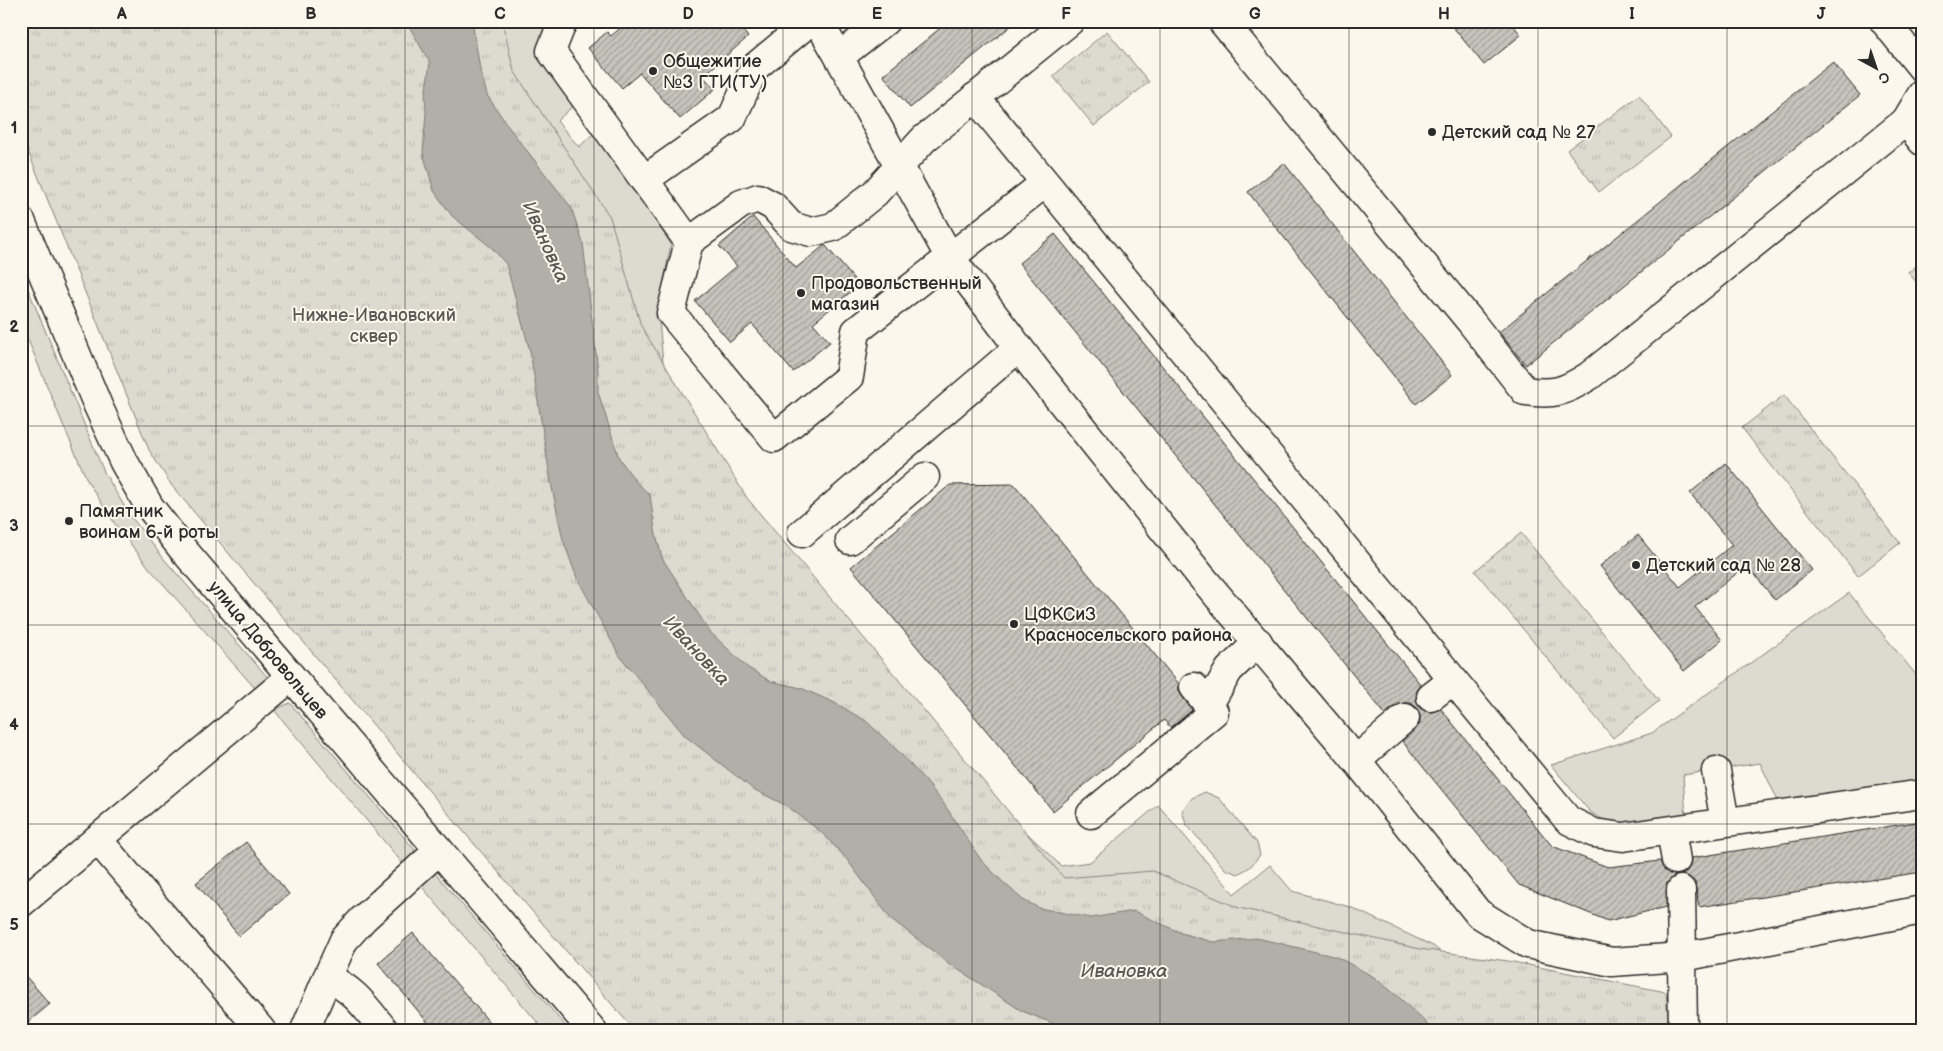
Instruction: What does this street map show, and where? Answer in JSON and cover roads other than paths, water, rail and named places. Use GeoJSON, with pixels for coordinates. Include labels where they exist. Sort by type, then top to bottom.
{"type":"FeatureCollection","features":[{"type":"Feature","properties":{"kind":"street"},"geometry":{"type":"LineString","coordinates":[[563,21],[550,51],[689,242]]}},
{"type":"Feature","properties":{"kind":"street"},"geometry":{"type":"LineString","coordinates":[[644,180],[732,118],[755,67],[810,21]]}},
{"type":"Feature","properties":{"kind":"street"},"geometry":{"type":"LineString","coordinates":[[818,21],[900,165],[949,256],[1018,348],[1200,575],[1356,760],[1478,913],[1528,944],[1612,962],[1683,957],[1922,910]]}},
{"type":"Feature","properties":{"kind":"street"},"geometry":{"type":"LineString","coordinates":[[839,57],[885,21]]}},
{"type":"Feature","properties":{"kind":"street"},"geometry":{"type":"LineString","coordinates":[[1045,183],[949,256],[856,331],[849,377],[774,438],[671,313],[689,242],[741,204],[758,198],[773,206],[792,226],[811,232],[833,227],[874,193],[924,138],[1070,21]]}},
{"type":"Feature","properties":{"kind":"street"},"geometry":{"type":"LineString","coordinates":[[1222,21],[1525,391],[1546,394],[1569,389],[1589,376],[1914,131],[1922,94]]}},
{"type":"Feature","properties":{"kind":"street"},"geometry":{"type":"LineString","coordinates":[[1884,21],[1922,68]]}},
{"type":"Feature","properties":{"kind":"street"},"geometry":{"type":"LineString","coordinates":[[975,98],[1568,820],[1594,833],[1623,837],[1922,794]]}},
{"type":"Feature","properties":{"kind":"street","name":"улица Добровольцев"},"geometry":{"type":"LineString","coordinates":[[21,221],[98,406],[124,462],[149,506],[181,547],[592,1030]]}},
{"type":"Feature","properties":{"kind":"street"},"geometry":{"type":"LineString","coordinates":[[802,533],[1018,348]]}},
{"type":"Feature","properties":{"kind":"street"},"geometry":{"type":"LineString","coordinates":[[850,540],[925,477]]}},
{"type":"Feature","properties":{"kind":"street"},"geometry":{"type":"LineString","coordinates":[[1091,814],[1214,712],[1202,696],[1258,642]]}},
{"type":"Feature","properties":{"kind":"street"},"geometry":{"type":"LineString","coordinates":[[21,902],[291,677]]}},
{"type":"Feature","properties":{"kind":"street"},"geometry":{"type":"LineString","coordinates":[[1431,697],[1453,680]]}},
{"type":"Feature","properties":{"kind":"street"},"geometry":{"type":"LineString","coordinates":[[1356,760],[1405,718]]}},
{"type":"Feature","properties":{"kind":"street"},"geometry":{"type":"LineString","coordinates":[[1716,771],[1725,822]]}},
{"type":"Feature","properties":{"kind":"street"},"geometry":{"type":"LineString","coordinates":[[1671,831],[1676,860]]}},
{"type":"Feature","properties":{"kind":"street"},"geometry":{"type":"LineString","coordinates":[[97,839],[261,1030]]}},
{"type":"Feature","properties":{"kind":"street"},"geometry":{"type":"LineString","coordinates":[[305,1030],[344,940],[363,919],[439,850]]}},
{"type":"Feature","properties":{"kind":"street"},"geometry":{"type":"LineString","coordinates":[[1681,890],[1683,1030]]}},
{"type":"Feature","properties":{"kind":"street"},"geometry":{"type":"LineString","coordinates":[[327,978],[341,984],[354,994],[384,1030]]}},
{"type":"Feature","properties":{"kind":"water","name":"Ивановка"},"geometry":{"type":"Polygon","coordinates":[[[406,21],[472,21],[480,69],[487,95],[510,129],[571,207],[583,243],[598,371],[598,392],[619,458],[636,482],[650,495],[655,530],[662,558],[710,632],[747,667],[770,681],[801,688],[835,703],[866,721],[925,780],[944,804],[981,860],[1023,900],[1039,908],[1091,918],[1134,911],[1181,933],[1213,942],[1257,938],[1337,957],[1374,977],[1401,999],[1427,1024],[1430,1030],[1070,1030],[1022,1011],[948,963],[890,918],[845,857],[821,832],[787,806],[753,789],[685,736],[619,655],[577,578],[563,540],[551,483],[530,351],[506,264],[492,248],[452,216],[434,191],[423,153],[426,112],[425,97],[430,63],[406,21]]]}},
{"type":"Feature","properties":{"kind":"place","name":"Общежитие №3 ГТИ(ТУ)"},"geometry":{"type":"Point","coordinates":[653,71]}},
{"type":"Feature","properties":{"kind":"place","name":"Детский сад № 27"},"geometry":{"type":"Point","coordinates":[1432,132]}},
{"type":"Feature","properties":{"kind":"place","name":"Продовольственный магазин"},"geometry":{"type":"Point","coordinates":[801,293]}},
{"type":"Feature","properties":{"kind":"place","name":"Памятник воинам 6-й роты"},"geometry":{"type":"Point","coordinates":[69,521]}},
{"type":"Feature","properties":{"kind":"place","name":"Детский сад № 28"},"geometry":{"type":"Point","coordinates":[1636,565]}},
{"type":"Feature","properties":{"kind":"place","name":"ЦФКСиЗ Красносельского района"},"geometry":{"type":"Point","coordinates":[1014,624]}},
{"type":"Feature","properties":{"kind":"park label","name":"Нижне-Ивановский сквер"},"geometry":{"type":"Point","coordinates":[374,325]}}]}
